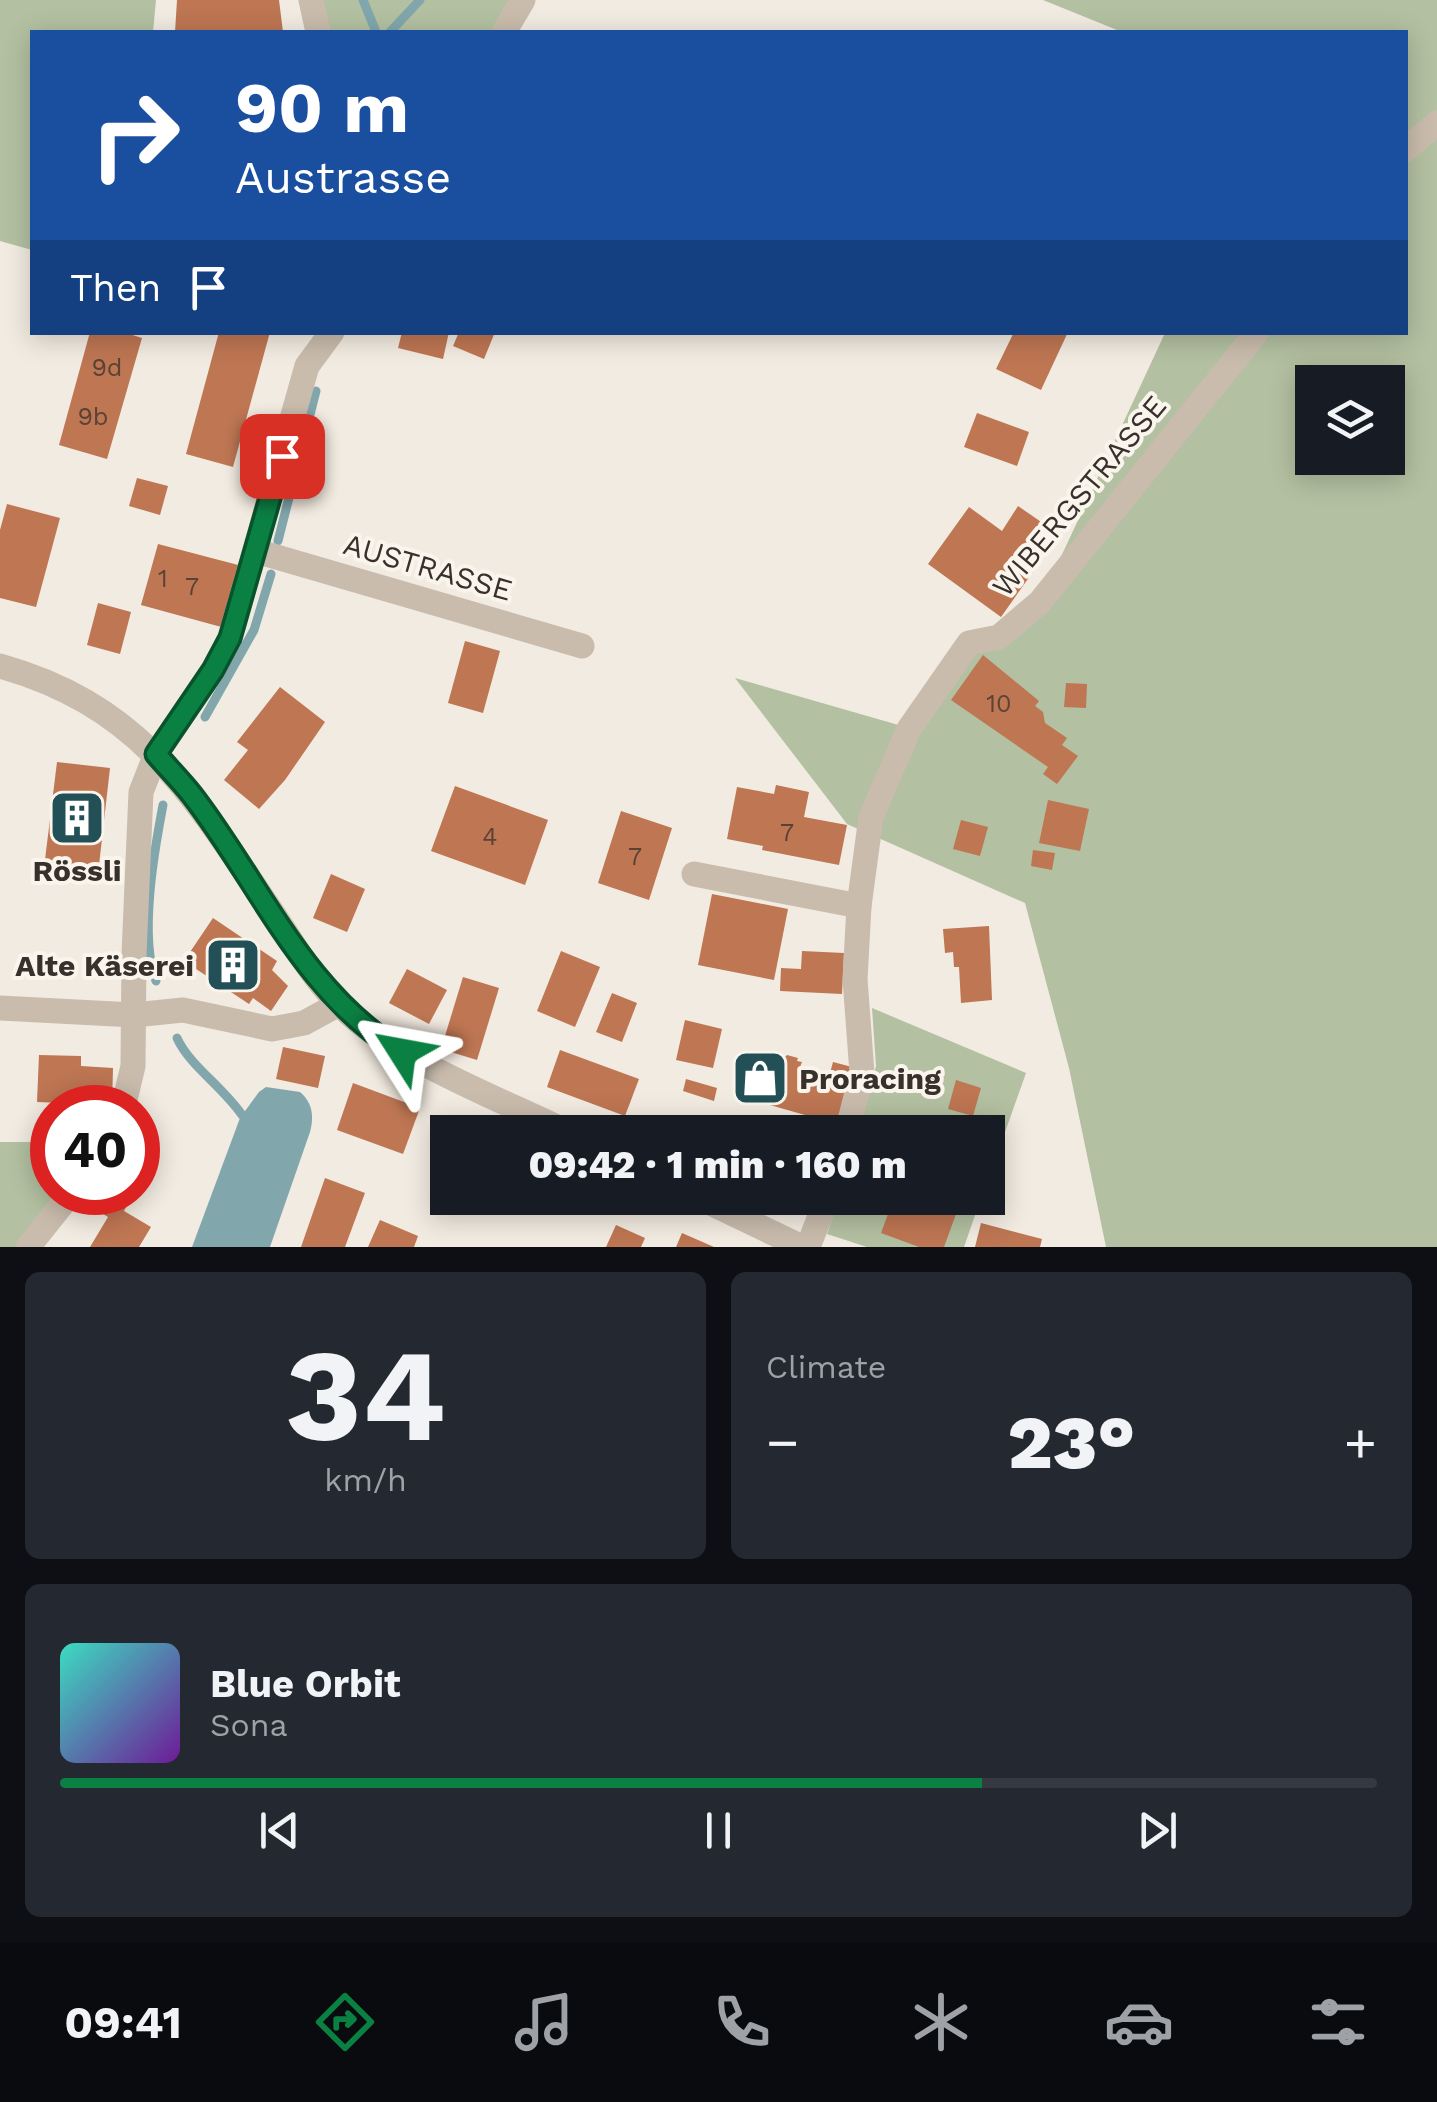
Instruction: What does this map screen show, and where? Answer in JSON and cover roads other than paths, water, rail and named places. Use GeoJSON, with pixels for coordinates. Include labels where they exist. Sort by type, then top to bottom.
{"type":"FeatureCollection","features":[{"type":"Feature","properties":{"kind":"street"},"geometry":{"type":"LineString","coordinates":[[311,0],[318,30]]}},
{"type":"Feature","properties":{"kind":"street"},"geometry":{"type":"LineString","coordinates":[[505,30],[522,0]]}},
{"type":"Feature","properties":{"kind":"street"},"geometry":{"type":"LineString","coordinates":[[1408,148],[1437,124]]}},
{"type":"Feature","properties":{"kind":"street"},"geometry":{"type":"LineString","coordinates":[[128,1085],[133,1066],[138,820],[144,779],[156,754],[224,652],[237,621],[307,366],[312,335]]}},
{"type":"Feature","properties":{"kind":"street"},"geometry":{"type":"LineString","coordinates":[[307,366],[330,335]]}},
{"type":"Feature","properties":{"kind":"street","name":"WIBERGSTRASSE"},"geometry":{"type":"LineString","coordinates":[[851,1115],[862,1073],[856,979],[871,817],[909,728],[969,643],[1000,636],[1040,602],[1256,335]]}},
{"type":"Feature","properties":{"kind":"street","name":"AUSTRASSE"},"geometry":{"type":"LineString","coordinates":[[256,551],[582,646]]}},
{"type":"Feature","properties":{"kind":"street"},"geometry":{"type":"LineString","coordinates":[[0,666],[78,695],[122,724],[156,754],[192,795],[312,972],[359,1023],[402,1052],[532,1115]]}},
{"type":"Feature","properties":{"kind":"street"},"geometry":{"type":"LineString","coordinates":[[694,874],[860,906]]}},
{"type":"Feature","properties":{"kind":"street"},"geometry":{"type":"LineString","coordinates":[[0,1008],[134,1015],[182,1010],[259,1028],[283,1029],[304,1023],[339,1004]]}},
{"type":"Feature","properties":{"kind":"street"},"geometry":{"type":"LineString","coordinates":[[28,1247],[54,1215]]}},
{"type":"Feature","properties":{"kind":"street"},"geometry":{"type":"LineString","coordinates":[[735,1215],[796,1245],[816,1215]]}},
{"type":"Feature","properties":{"kind":"water"},"geometry":{"type":"Polygon","coordinates":[[[266,1087],[300,1092],[308,1101],[312,1116],[270,1247],[192,1247],[240,1118],[266,1087]]]}},
{"type":"Feature","properties":{"kind":"waterway"},"geometry":{"type":"LineString","coordinates":[[363,0],[375,30]]}},
{"type":"Feature","properties":{"kind":"waterway"},"geometry":{"type":"LineString","coordinates":[[392,30],[420,0]]}},
{"type":"Feature","properties":{"kind":"waterway"},"geometry":{"type":"LineString","coordinates":[[278,541],[316,391]]}},
{"type":"Feature","properties":{"kind":"waterway"},"geometry":{"type":"LineString","coordinates":[[205,717],[254,630],[271,574]]}},
{"type":"Feature","properties":{"kind":"waterway"},"geometry":{"type":"LineString","coordinates":[[156,981],[148,918],[163,805]]}},
{"type":"Feature","properties":{"kind":"waterway"},"geometry":{"type":"LineString","coordinates":[[177,1038],[242,1115]]}},
{"type":"Feature","properties":{"kind":"place","name":"Rössli"},"geometry":{"type":"Point","coordinates":[77,818]}},
{"type":"Feature","properties":{"kind":"place","name":"Alte Käserei"},"geometry":{"type":"Point","coordinates":[233,965]}},
{"type":"Feature","properties":{"kind":"place","name":"Proracing"},"geometry":{"type":"Point","coordinates":[760,1078]}}]}
